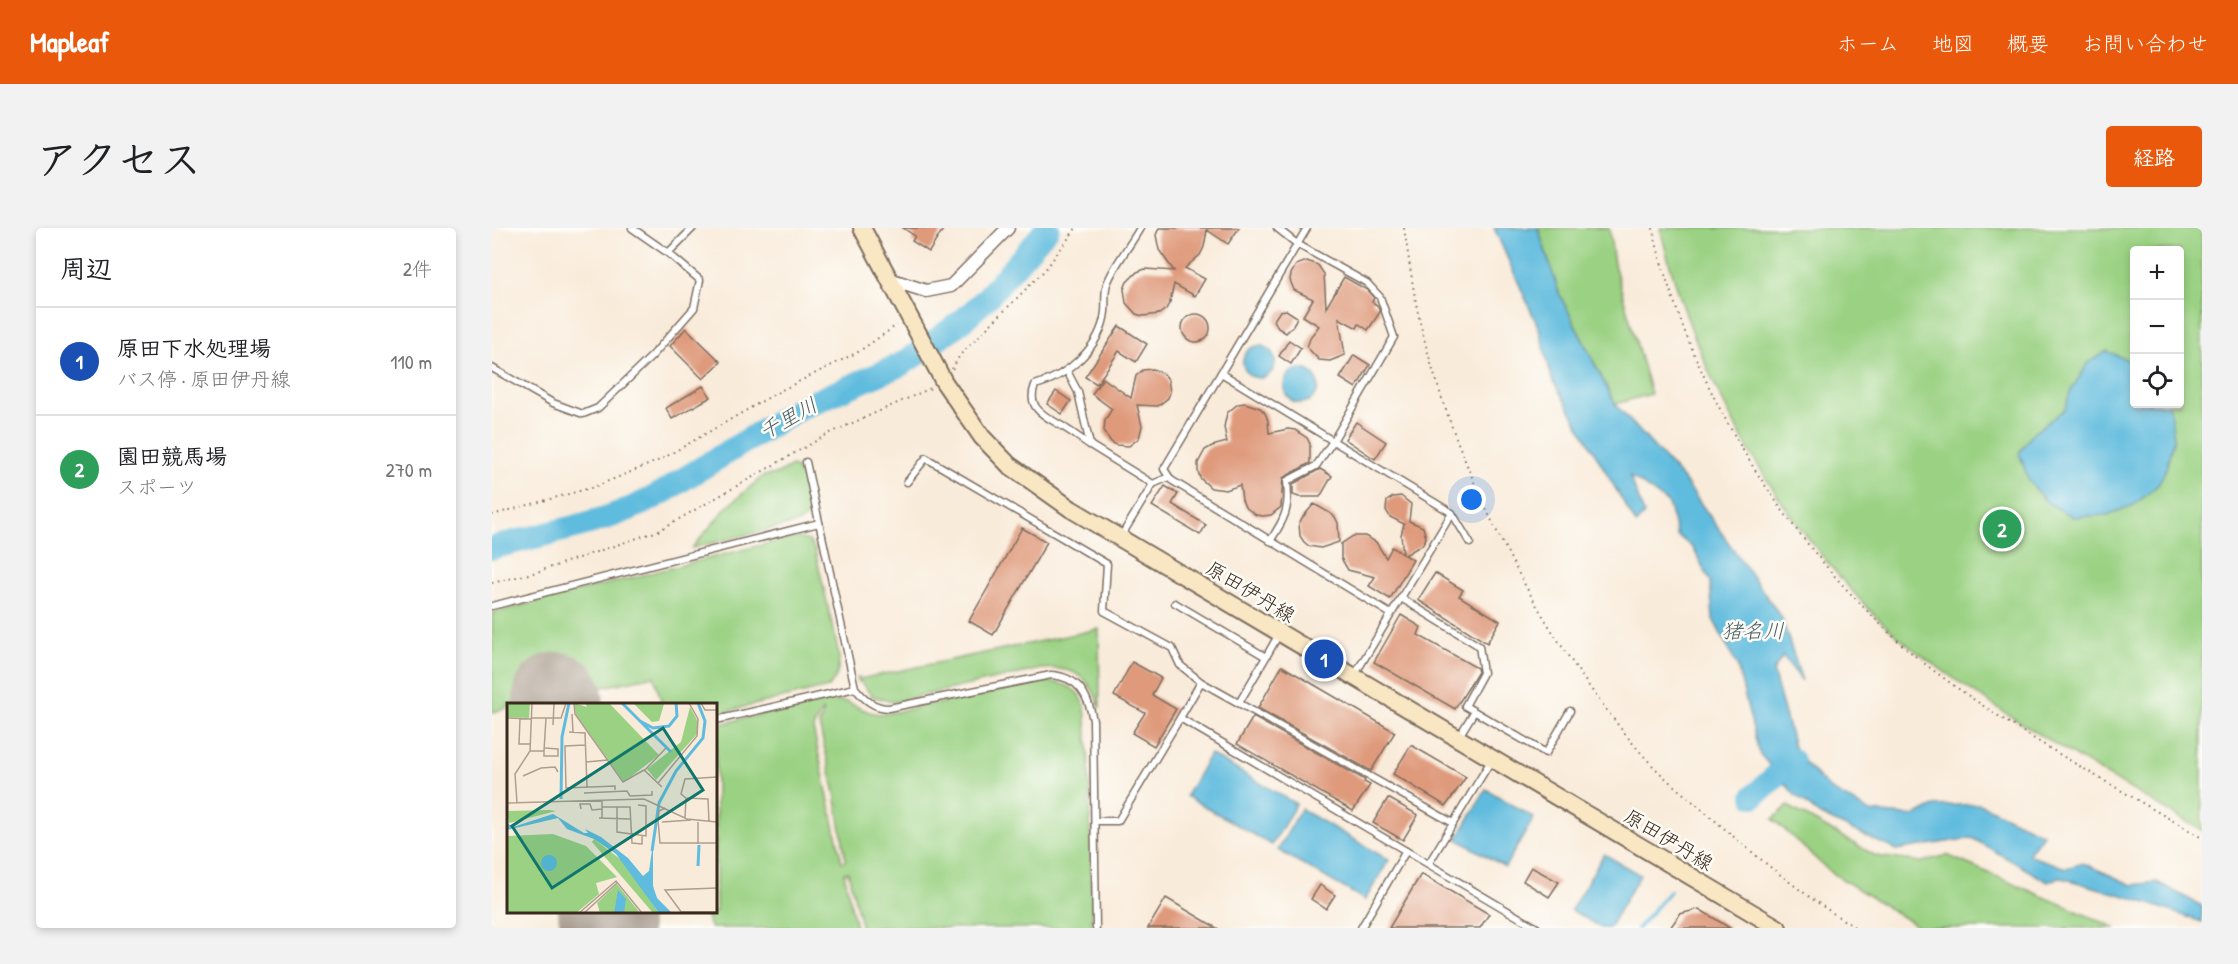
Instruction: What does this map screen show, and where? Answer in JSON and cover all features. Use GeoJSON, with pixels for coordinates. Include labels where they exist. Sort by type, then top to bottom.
{"type":"FeatureCollection","features":[{"type":"Feature","properties":{"kind":"street","name":"原田伊丹線"},"geometry":{"type":"LineString","coordinates":[[862,228],[942,377],[982,437],[1009,465],[1071,509],[1778,928]]}},
{"type":"Feature","properties":{"kind":"street"},"geometry":{"type":"LineString","coordinates":[[889,279],[926,291],[951,286],[1008,228]]}},
{"type":"Feature","properties":{"kind":"lane"},"geometry":{"type":"LineString","coordinates":[[492,368],[553,403],[584,414],[598,408],[652,356],[694,308],[700,280],[668,253],[632,228]]}},
{"type":"Feature","properties":{"kind":"lane"},"geometry":{"type":"LineString","coordinates":[[668,253],[693,228]]}},
{"type":"Feature","properties":{"kind":"lane"},"geometry":{"type":"LineString","coordinates":[[1140,228],[1106,285],[1105,312],[1100,333],[1067,371],[1052,380],[1035,385],[1031,394],[1035,405],[1044,417],[1154,484]]}},
{"type":"Feature","properties":{"kind":"lane"},"geometry":{"type":"LineString","coordinates":[[1270,541],[1287,512],[1289,494],[1287,481],[1316,466],[1394,337],[1380,297],[1367,283],[1297,244],[1277,228]]}},
{"type":"Feature","properties":{"kind":"lane"},"geometry":{"type":"LineString","coordinates":[[1307,228],[1164,469],[1171,480],[1391,614]]}},
{"type":"Feature","properties":{"kind":"lane"},"geometry":{"type":"LineString","coordinates":[[1067,371],[1078,392],[1090,445]]}},
{"type":"Feature","properties":{"kind":"lane"},"geometry":{"type":"LineString","coordinates":[[1221,373],[1452,513],[1470,543]]}},
{"type":"Feature","properties":{"kind":"lane"},"geometry":{"type":"LineString","coordinates":[[907,482],[926,458],[1107,564],[1104,611],[1172,648],[1180,665],[1201,682],[1453,823]]}},
{"type":"Feature","properties":{"kind":"lane"},"geometry":{"type":"LineString","coordinates":[[806,462],[855,688],[861,696],[878,708],[889,708],[1052,675],[1070,679],[1085,692],[1093,720],[1096,928]]}},
{"type":"Feature","properties":{"kind":"lane"},"geometry":{"type":"LineString","coordinates":[[1120,538],[1154,484],[1169,477]]}},
{"type":"Feature","properties":{"kind":"lane"},"geometry":{"type":"LineString","coordinates":[[1353,676],[1452,513]]}},
{"type":"Feature","properties":{"kind":"lane"},"geometry":{"type":"LineString","coordinates":[[492,606],[819,523]]}},
{"type":"Feature","properties":{"kind":"lane"},"geometry":{"type":"LineString","coordinates":[[1401,598],[1479,646],[1483,673],[1465,706],[1546,753],[1570,711]]}},
{"type":"Feature","properties":{"kind":"lane"},"geometry":{"type":"LineString","coordinates":[[1175,603],[1266,657]]}},
{"type":"Feature","properties":{"kind":"lane"},"geometry":{"type":"LineString","coordinates":[[1239,703],[1280,633]]}},
{"type":"Feature","properties":{"kind":"lane"},"geometry":{"type":"LineString","coordinates":[[1095,821],[1118,821],[1201,682]]}},
{"type":"Feature","properties":{"kind":"lane"},"geometry":{"type":"LineString","coordinates":[[717,720],[855,688]]}},
{"type":"Feature","properties":{"kind":"lane"},"geometry":{"type":"LineString","coordinates":[[1458,738],[1474,712]]}},
{"type":"Feature","properties":{"kind":"lane"},"geometry":{"type":"LineString","coordinates":[[1180,718],[1537,928]]}},
{"type":"Feature","properties":{"kind":"lane"},"geometry":{"type":"LineString","coordinates":[[1429,863],[1492,759]]}},
{"type":"Feature","properties":{"kind":"lane"},"geometry":{"type":"LineString","coordinates":[[1361,928],[1406,851]]}},
{"type":"Feature","properties":{"kind":"path"},"geometry":{"type":"LineString","coordinates":[[492,583],[537,572],[658,531],[828,434],[942,377],[960,355],[1045,270],[1076,228]]}},
{"type":"Feature","properties":{"kind":"path"},"geometry":{"type":"LineString","coordinates":[[1404,228],[1420,322],[1450,419],[1482,501],[1532,597],[1573,663],[1614,720],[1657,770],[1752,853],[1817,904],[1856,928]]}},
{"type":"Feature","properties":{"kind":"path"},"geometry":{"type":"LineString","coordinates":[[1653,228],[1672,296],[1714,396],[1747,459],[1772,498],[1824,565],[1876,620],[1926,665],[1982,706],[2202,838]]}},
{"type":"Feature","properties":{"kind":"path"},"geometry":{"type":"LineString","coordinates":[[492,515],[594,487],[660,460],[780,391],[858,352],[912,321]]}},
{"type":"Feature","properties":{"kind":"green space"},"geometry":{"type":"Polygon","coordinates":[[[1538,228],[1609,228],[1614,264],[1651,394],[1615,404],[1559,293],[1538,228]]]}},
{"type":"Feature","properties":{"kind":"green space"},"geometry":{"type":"Polygon","coordinates":[[[1660,228],[2202,228],[2202,831],[1986,700],[1951,677],[1883,624],[1833,569],[1775,492],[1727,409],[1688,321],[1660,228]]]}},
{"type":"Feature","properties":{"kind":"green space"},"geometry":{"type":"Polygon","coordinates":[[[792,466],[802,475],[807,486],[812,512],[807,517],[800,522],[692,548],[727,507],[763,476],[778,474],[792,466]]]}},
{"type":"Feature","properties":{"kind":"green space"},"geometry":{"type":"Polygon","coordinates":[[[798,538],[809,541],[815,550],[839,655],[837,673],[828,687],[717,714],[717,703],[662,703],[654,676],[529,703],[507,703],[507,708],[492,712],[492,613],[777,541],[798,538]]]}},
{"type":"Feature","properties":{"kind":"green space"},"geometry":{"type":"Polygon","coordinates":[[[1099,629],[1100,708],[1086,681],[1079,675],[1063,669],[1041,669],[893,702],[872,696],[856,679],[859,677],[860,679],[1099,629]]]}},
{"type":"Feature","properties":{"kind":"green space"},"geometry":{"type":"Polygon","coordinates":[[[1042,682],[1063,684],[1074,690],[1085,707],[1089,763],[1092,928],[862,928],[848,872],[844,873],[856,928],[710,928],[706,913],[717,913],[717,725],[832,701],[842,701],[877,714],[1042,682]],[[822,710],[813,728],[842,862],[846,861],[835,793],[819,724],[824,711],[822,710]]]}},
{"type":"Feature","properties":{"kind":"green space"},"geometry":{"type":"Polygon","coordinates":[[[1788,806],[1876,856],[1922,862],[1947,855],[2116,928],[1920,928],[1829,871],[1773,819],[1788,806]]]}},
{"type":"Feature","properties":{"kind":"water","name":"猪名川"},"geometry":{"type":"Polygon","coordinates":[[[1494,228],[1538,228],[1559,293],[1615,404],[1684,480],[1782,618],[1802,681],[1783,656],[1773,671],[1796,754],[1830,789],[1870,812],[1915,816],[1934,806],[1980,804],[2043,834],[2028,855],[2066,868],[2083,863],[2132,885],[2157,882],[2202,906],[2202,922],[2132,898],[2059,877],[2048,882],[1972,838],[1896,850],[1820,815],[1795,795],[1759,753],[1737,665],[1713,619],[1710,581],[1693,548],[1677,535],[1668,503],[1630,476],[1644,514],[1636,524],[1552,379],[1539,329],[1494,228]]]}},
{"type":"Feature","properties":{"kind":"water"},"geometry":{"type":"Polygon","coordinates":[[[1259,346],[1270,351],[1275,362],[1270,373],[1259,378],[1248,373],[1243,362],[1248,351],[1259,346]]]}},
{"type":"Feature","properties":{"kind":"water"},"geometry":{"type":"Polygon","coordinates":[[[2107,351],[2130,361],[2130,408],[2170,408],[2174,437],[2166,469],[2158,485],[2134,505],[2107,515],[2073,517],[2046,502],[2029,481],[2019,453],[2032,434],[2065,409],[2070,392],[2088,363],[2107,351]]]}},
{"type":"Feature","properties":{"kind":"water"},"geometry":{"type":"Polygon","coordinates":[[[1301,369],[1313,374],[1318,386],[1313,398],[1301,403],[1289,398],[1284,386],[1289,374],[1301,369]]]}},
{"type":"Feature","properties":{"kind":"water"},"geometry":{"type":"Polygon","coordinates":[[[1210,754],[1296,804],[1272,845],[1186,796],[1210,754]]]}},
{"type":"Feature","properties":{"kind":"water"},"geometry":{"type":"Polygon","coordinates":[[[1486,789],[1534,818],[1505,867],[1457,839],[1486,789]]]}},
{"type":"Feature","properties":{"kind":"water"},"geometry":{"type":"Polygon","coordinates":[[[1301,809],[1389,860],[1365,900],[1278,850],[1301,809]]]}},
{"type":"Feature","properties":{"kind":"water"},"geometry":{"type":"Polygon","coordinates":[[[1604,854],[1640,875],[1609,928],[1602,928],[1571,910],[1604,854]]]}},
{"type":"Feature","properties":{"kind":"building"},"geometry":{"type":"Polygon","coordinates":[[[903,228],[944,228],[929,252],[912,241],[915,236],[903,228]]]}},
{"type":"Feature","properties":{"kind":"building"},"geometry":{"type":"Polygon","coordinates":[[[1159,228],[1239,228],[1228,244],[1207,230],[1200,255],[1185,268],[1205,279],[1195,296],[1174,284],[1166,309],[1159,314],[1143,316],[1136,314],[1126,303],[1124,289],[1127,282],[1137,272],[1145,269],[1174,271],[1159,250],[1156,235],[1159,228]]]}},
{"type":"Feature","properties":{"kind":"building"},"geometry":{"type":"Polygon","coordinates":[[[1307,261],[1318,265],[1324,274],[1326,308],[1344,277],[1367,290],[1374,298],[1372,302],[1377,305],[1380,312],[1368,330],[1359,324],[1357,328],[1339,318],[1345,355],[1330,361],[1319,360],[1307,347],[1311,336],[1319,326],[1303,316],[1313,299],[1294,290],[1290,280],[1296,265],[1307,261]]]}},
{"type":"Feature","properties":{"kind":"building"},"geometry":{"type":"Polygon","coordinates":[[[1286,310],[1297,317],[1293,326],[1286,333],[1278,328],[1274,320],[1280,311],[1286,310]]]}},
{"type":"Feature","properties":{"kind":"building"},"geometry":{"type":"Polygon","coordinates":[[[1196,314],[1206,318],[1210,328],[1206,338],[1196,342],[1186,338],[1182,328],[1186,318],[1196,314]]]}},
{"type":"Feature","properties":{"kind":"building"},"geometry":{"type":"Polygon","coordinates":[[[1119,326],[1147,344],[1136,362],[1119,351],[1097,384],[1085,377],[1119,326]]]}},
{"type":"Feature","properties":{"kind":"building"},"geometry":{"type":"Polygon","coordinates":[[[686,328],[721,362],[703,379],[670,346],[686,328]]]}},
{"type":"Feature","properties":{"kind":"building"},"geometry":{"type":"Polygon","coordinates":[[[1289,340],[1301,348],[1291,364],[1279,356],[1289,340]]]}},
{"type":"Feature","properties":{"kind":"building"},"geometry":{"type":"Polygon","coordinates":[[[1354,355],[1370,365],[1356,388],[1340,378],[1354,355]]]}},
{"type":"Feature","properties":{"kind":"building"},"geometry":{"type":"Polygon","coordinates":[[[1153,369],[1164,374],[1168,379],[1170,392],[1168,398],[1158,406],[1137,405],[1142,426],[1139,438],[1129,446],[1116,445],[1104,432],[1105,420],[1112,409],[1092,394],[1103,378],[1131,398],[1136,376],[1143,370],[1153,369]]]}},
{"type":"Feature","properties":{"kind":"building"},"geometry":{"type":"Polygon","coordinates":[[[703,386],[711,397],[672,419],[666,408],[703,386]]]}},
{"type":"Feature","properties":{"kind":"building"},"geometry":{"type":"Polygon","coordinates":[[[1056,391],[1071,401],[1062,414],[1047,404],[1056,391]]]}},
{"type":"Feature","properties":{"kind":"building"},"geometry":{"type":"Polygon","coordinates":[[[1245,403],[1260,408],[1265,413],[1269,433],[1295,430],[1307,438],[1310,444],[1310,463],[1283,478],[1281,507],[1271,515],[1256,515],[1245,507],[1240,485],[1226,490],[1211,488],[1200,478],[1198,471],[1198,463],[1205,450],[1227,442],[1224,427],[1227,413],[1238,404],[1245,403]]]}},
{"type":"Feature","properties":{"kind":"building"},"geometry":{"type":"Polygon","coordinates":[[[1356,422],[1386,442],[1375,459],[1345,439],[1356,422]]]}},
{"type":"Feature","properties":{"kind":"building"},"geometry":{"type":"Polygon","coordinates":[[[1320,469],[1332,476],[1320,497],[1293,495],[1293,484],[1320,469]]]}},
{"type":"Feature","properties":{"kind":"building"},"geometry":{"type":"Polygon","coordinates":[[[1165,486],[1178,494],[1172,504],[1206,525],[1200,535],[1152,506],[1165,486]]]}},
{"type":"Feature","properties":{"kind":"building"},"geometry":{"type":"Polygon","coordinates":[[[1401,496],[1411,504],[1409,521],[1423,527],[1426,538],[1422,545],[1405,555],[1413,560],[1390,599],[1369,586],[1375,577],[1348,570],[1341,558],[1341,544],[1353,536],[1365,536],[1376,542],[1386,558],[1392,547],[1403,554],[1401,535],[1404,524],[1390,517],[1386,510],[1387,501],[1401,496]]]}},
{"type":"Feature","properties":{"kind":"building"},"geometry":{"type":"Polygon","coordinates":[[[1314,504],[1335,517],[1338,523],[1339,542],[1321,548],[1309,546],[1300,536],[1299,524],[1314,504]]]}},
{"type":"Feature","properties":{"kind":"building"},"geometry":{"type":"Polygon","coordinates":[[[1022,528],[1047,542],[993,635],[969,621],[1022,528]]]}},
{"type":"Feature","properties":{"kind":"building"},"geometry":{"type":"Polygon","coordinates":[[[1435,573],[1463,590],[1459,596],[1500,621],[1487,643],[1418,600],[1435,573]]]}},
{"type":"Feature","properties":{"kind":"building"},"geometry":{"type":"Polygon","coordinates":[[[1401,615],[1421,627],[1418,635],[1477,668],[1478,672],[1455,709],[1374,662],[1401,615]]]}},
{"type":"Feature","properties":{"kind":"building"},"geometry":{"type":"Polygon","coordinates":[[[1132,662],[1161,678],[1152,695],[1176,709],[1154,746],[1132,733],[1145,713],[1114,696],[1132,662]]]}},
{"type":"Feature","properties":{"kind":"building"},"geometry":{"type":"Polygon","coordinates":[[[1282,666],[1395,732],[1371,771],[1258,708],[1282,666]]]}},
{"type":"Feature","properties":{"kind":"building"},"geometry":{"type":"Polygon","coordinates":[[[1253,717],[1365,780],[1364,782],[1370,785],[1353,811],[1237,744],[1253,717]]]}},
{"type":"Feature","properties":{"kind":"building"},"geometry":{"type":"Polygon","coordinates":[[[1411,745],[1466,777],[1446,806],[1393,774],[1411,745]]]}},
{"type":"Feature","properties":{"kind":"building"},"geometry":{"type":"Polygon","coordinates":[[[1388,798],[1418,815],[1403,840],[1373,823],[1388,798]]]}},
{"type":"Feature","properties":{"kind":"building"},"geometry":{"type":"Polygon","coordinates":[[[1531,867],[1559,882],[1549,897],[1523,881],[1531,867]]]}},
{"type":"Feature","properties":{"kind":"building"},"geometry":{"type":"Polygon","coordinates":[[[1421,874],[1489,914],[1480,928],[1389,928],[1421,874]]]}},
{"type":"Feature","properties":{"kind":"building"},"geometry":{"type":"Polygon","coordinates":[[[1320,885],[1335,895],[1326,909],[1311,899],[1320,885]]]}},
{"type":"Feature","properties":{"kind":"building"},"geometry":{"type":"Polygon","coordinates":[[[1166,898],[1217,928],[1148,928],[1166,898]]]}},
{"type":"Feature","properties":{"kind":"building"},"geometry":{"type":"Polygon","coordinates":[[[1699,909],[1730,928],[1670,928],[1680,914],[1699,909]]]}},
{"type":"Feature","properties":{"kind":"waterway","name":"千里川"},"geometry":{"type":"LineString","coordinates":[[492,548],[590,523],[637,506],[800,408],[900,365],[962,321],[986,299],[1048,228]]}},
{"type":"Feature","properties":{"kind":"waterway"},"geometry":{"type":"LineString","coordinates":[[1754,796],[1792,761]]}},
{"type":"Feature","properties":{"kind":"waterway"},"geometry":{"type":"LineString","coordinates":[[1638,928],[1670,891]]}},
{"type":"Feature","properties":{"kind":"runway"},"geometry":{"type":"LineString","coordinates":[[558,697],[559,703]]}},
{"type":"Feature","properties":{"kind":"runway"},"geometry":{"type":"LineString","coordinates":[[603,913],[607,928]]}},
{"type":"Feature","properties":{"kind":"place","name":"園田競馬場"},"geometry":{"type":"Point","coordinates":[2002,529]}},
{"type":"Feature","properties":{"kind":"place","name":"原田下水処理場"},"geometry":{"type":"Point","coordinates":[1324,659]}}]}
